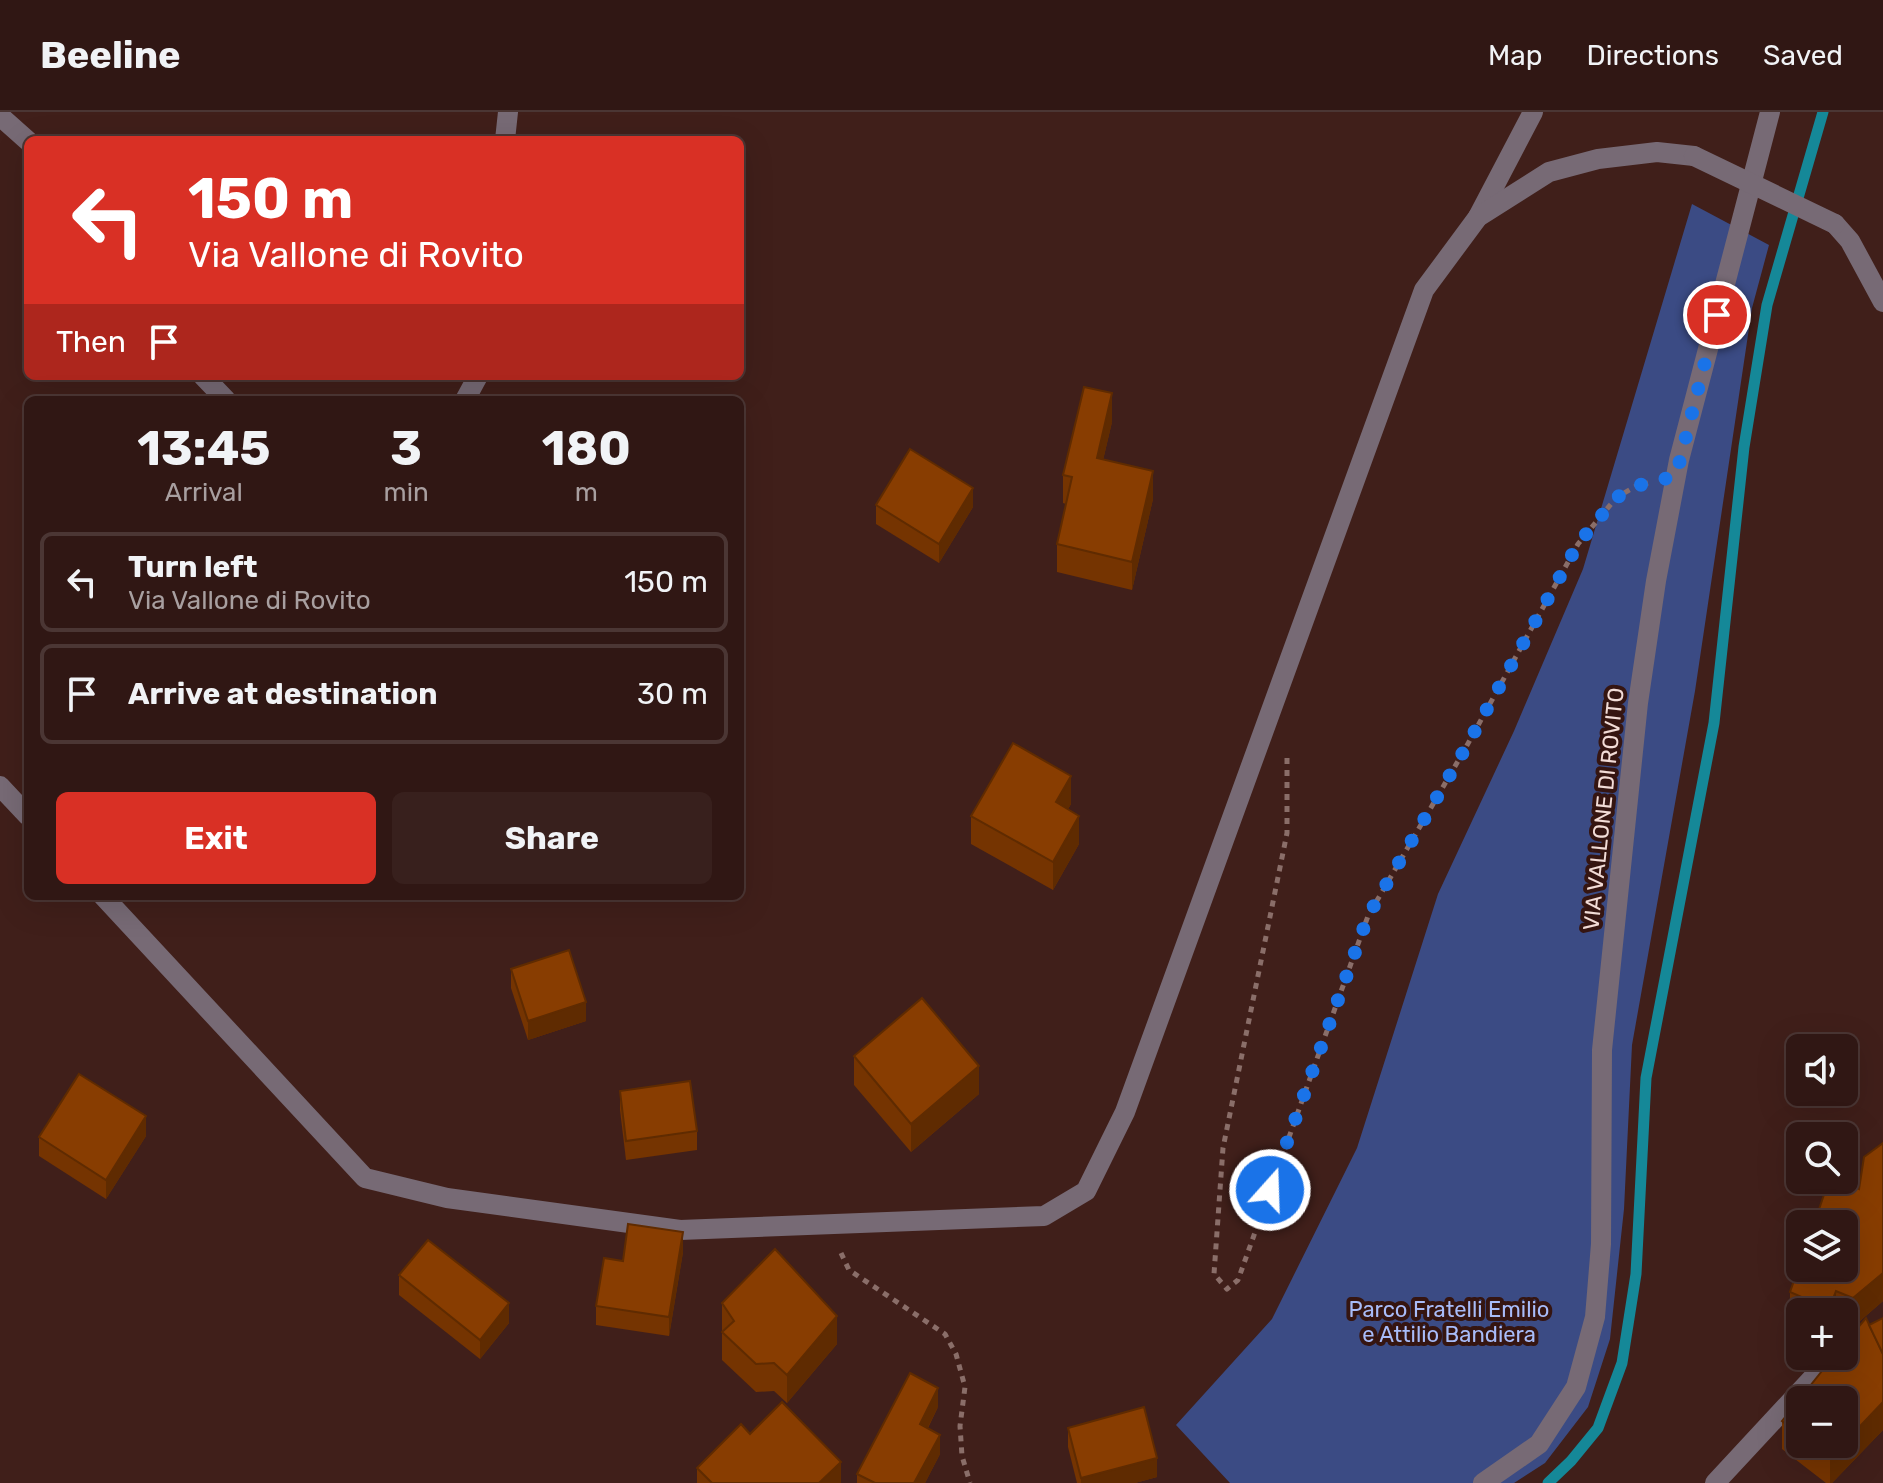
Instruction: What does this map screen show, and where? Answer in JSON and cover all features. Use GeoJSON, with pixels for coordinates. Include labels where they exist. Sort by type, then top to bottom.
{"type":"FeatureCollection","features":[{"type":"Feature","properties":{"kind":"street"},"geometry":{"type":"LineString","coordinates":[[505,136],[508,112]]}},
{"type":"Feature","properties":{"kind":"street"},"geometry":{"type":"LineString","coordinates":[[107,900],[365,1178],[447,1198],[680,1230],[1044,1216],[1086,1191],[1125,1112],[1424,290],[1478,217],[1533,112]]}},
{"type":"Feature","properties":{"kind":"street","name":"VIA VALLONE DI ROVITO"},"geometry":{"type":"LineString","coordinates":[[1483,1483],[1539,1444],[1576,1387],[1595,1317],[1601,1244],[1602,1050],[1638,703],[1676,476],[1770,112]]}},
{"type":"Feature","properties":{"kind":"street"},"geometry":{"type":"LineString","coordinates":[[0,116],[24,137]]}},
{"type":"Feature","properties":{"kind":"street"},"geometry":{"type":"LineString","coordinates":[[1478,217],[1549,172],[1598,159],[1657,152],[1694,156],[1835,224],[1850,241],[1883,302]]}},
{"type":"Feature","properties":{"kind":"street"},"geometry":{"type":"LineString","coordinates":[[207,380],[222,396]]}},
{"type":"Feature","properties":{"kind":"street"},"geometry":{"type":"LineString","coordinates":[[0,786],[24,812]]}},
{"type":"Feature","properties":{"kind":"street"},"geometry":{"type":"LineString","coordinates":[[1715,1483],[1820,1370]]}},
{"type":"Feature","properties":{"kind":"path"},"geometry":{"type":"LineString","coordinates":[[1268,718],[1287,749],[1287,833],[1223,1148],[1214,1274],[1227,1289],[1238,1280],[1368,916],[1578,544],[1616,498],[1636,486],[1676,476]]}},
{"type":"Feature","properties":{"kind":"path"},"geometry":{"type":"LineString","coordinates":[[837,1224],[841,1253],[849,1270],[945,1334],[956,1354],[965,1387],[960,1426],[962,1456],[970,1483]]}},
{"type":"Feature","properties":{"kind":"green space","name":"Parco Fratelli Emilio e Attilio Bandiera"},"geometry":{"type":"Polygon","coordinates":[[[1692,204],[1769,245],[1752,308],[1695,691],[1632,1045],[1624,1209],[1610,1339],[1588,1407],[1545,1463],[1514,1483],[1230,1483],[1176,1425],[1272,1319],[1357,1148],[1438,894],[1514,731],[1583,569],[1692,204]]]}},
{"type":"Feature","properties":{"kind":"building"},"geometry":{"type":"Polygon","coordinates":[[[1084,387],[1112,393],[1097,458],[1153,471],[1132,562],[1057,544],[1072,477],[1063,475],[1084,387]]]}},
{"type":"Feature","properties":{"kind":"building"},"geometry":{"type":"Polygon","coordinates":[[[910,449],[973,488],[939,544],[876,505],[910,449]]]}},
{"type":"Feature","properties":{"kind":"building"},"geometry":{"type":"Polygon","coordinates":[[[1013,743],[1071,776],[1056,802],[1079,816],[1053,862],[971,816],[1013,743]]]}},
{"type":"Feature","properties":{"kind":"building"},"geometry":{"type":"Polygon","coordinates":[[[569,950],[586,1002],[528,1021],[511,969],[569,950]]]}},
{"type":"Feature","properties":{"kind":"building"},"geometry":{"type":"Polygon","coordinates":[[[922,998],[979,1066],[911,1124],[854,1056],[922,998]]]}},
{"type":"Feature","properties":{"kind":"building"},"geometry":{"type":"Polygon","coordinates":[[[79,1074],[146,1116],[106,1180],[39,1137],[79,1074]]]}},
{"type":"Feature","properties":{"kind":"building"},"geometry":{"type":"Polygon","coordinates":[[[690,1081],[697,1131],[626,1141],[620,1091],[690,1081]]]}},
{"type":"Feature","properties":{"kind":"building"},"geometry":{"type":"Polygon","coordinates":[[[1883,1143],[1883,1273],[1853,1298],[1836,1291],[1833,1298],[1804,1298],[1790,1292],[1794,1282],[1858,1282],[1858,1210],[1819,1210],[1824,1194],[1858,1194],[1864,1157],[1883,1143]]]}},
{"type":"Feature","properties":{"kind":"building"},"geometry":{"type":"Polygon","coordinates":[[[628,1224],[683,1232],[669,1317],[596,1306],[604,1258],[623,1261],[628,1224]]]}},
{"type":"Feature","properties":{"kind":"building"},"geometry":{"type":"Polygon","coordinates":[[[428,1240],[509,1303],[480,1340],[399,1275],[428,1240]]]}},
{"type":"Feature","properties":{"kind":"building"},"geometry":{"type":"Polygon","coordinates":[[[775,1249],[837,1316],[787,1375],[774,1363],[756,1364],[722,1332],[734,1321],[722,1303],[775,1249]]]}},
{"type":"Feature","properties":{"kind":"building"},"geometry":{"type":"Polygon","coordinates":[[[1866,1318],[1883,1354],[1883,1402],[1858,1428],[1858,1386],[1810,1386],[1823,1370],[1858,1370],[1858,1327],[1866,1318]]]}},
{"type":"Feature","properties":{"kind":"building"},"geometry":{"type":"Polygon","coordinates":[[[1883,1318],[1883,1354],[1869,1325],[1883,1318]]]}},
{"type":"Feature","properties":{"kind":"building"},"geometry":{"type":"Polygon","coordinates":[[[910,1373],[938,1388],[920,1424],[940,1435],[914,1483],[875,1483],[857,1474],[910,1373]]]}},
{"type":"Feature","properties":{"kind":"building"},"geometry":{"type":"Polygon","coordinates":[[[782,1402],[841,1462],[819,1483],[712,1483],[697,1468],[741,1424],[750,1434],[782,1402]]]}},
{"type":"Feature","properties":{"kind":"building"},"geometry":{"type":"Polygon","coordinates":[[[1144,1407],[1157,1458],[1081,1478],[1068,1428],[1144,1407]]]}},
{"type":"Feature","properties":{"kind":"waterway"},"geometry":{"type":"LineString","coordinates":[[1548,1483],[1598,1428],[1622,1363],[1636,1274],[1646,1078],[1714,723],[1744,447],[1767,305],[1823,112]]}},
{"type":"Feature","properties":{"kind":"route"},"geometry":{"type":"LineString","coordinates":[[1270,1190],[1368,916],[1578,544],[1616,498],[1636,486],[1676,476],[1717,315]]}}]}
